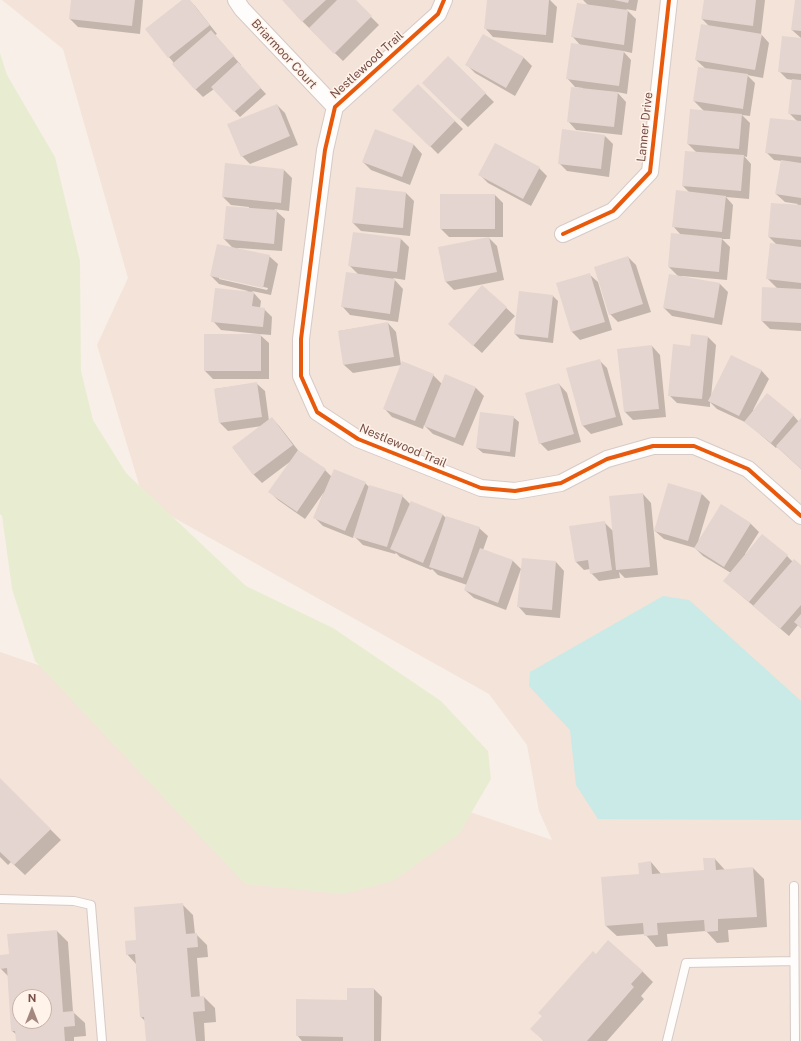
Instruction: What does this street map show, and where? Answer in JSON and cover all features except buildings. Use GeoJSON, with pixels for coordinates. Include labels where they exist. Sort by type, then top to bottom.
{"type":"FeatureCollection","features":[{"type":"Feature","properties":{"kind":"street","name":"Briarmoor Court"},"geometry":{"type":"LineString","coordinates":[[236,0],[242,9],[335,107]]}},
{"type":"Feature","properties":{"kind":"street","name":"Nestlewood Trail"},"geometry":{"type":"LineString","coordinates":[[444,0],[438,14],[335,107],[325,150],[301,339],[301,376],[318,412],[358,440],[481,488],[515,491],[561,483],[607,459],[653,446],[694,446],[748,469],[801,516]]}},
{"type":"Feature","properties":{"kind":"street","name":"Lanner Drive"},"geometry":{"type":"LineString","coordinates":[[563,234],[613,211],[650,172],[669,0]]}},
{"type":"Feature","properties":{"kind":"lane"},"geometry":{"type":"LineString","coordinates":[[794,886],[795,1041]]}},
{"type":"Feature","properties":{"kind":"lane"},"geometry":{"type":"LineString","coordinates":[[0,899],[74,901],[91,905],[102,1041]]}},
{"type":"Feature","properties":{"kind":"lane"},"geometry":{"type":"LineString","coordinates":[[667,1041],[686,963],[794,961]]}},
{"type":"Feature","properties":{"kind":"shaded area"},"geometry":{"type":"Polygon","coordinates":[[[2,0],[801,0],[801,1041],[0,1041],[0,652],[552,840],[539,811],[527,745],[489,694],[144,501],[97,345],[128,278],[63,49],[2,0]]]}},
{"type":"Feature","properties":{"kind":"green space"},"geometry":{"type":"Polygon","coordinates":[[[0,53],[7,75],[55,157],[80,261],[81,371],[93,420],[126,473],[246,586],[333,628],[441,701],[488,751],[491,779],[459,834],[393,881],[343,894],[245,884],[35,661],[12,589],[2,516],[0,514],[0,53]]]}},
{"type":"Feature","properties":{"kind":"water"},"geometry":{"type":"Polygon","coordinates":[[[663,596],[689,600],[801,701],[801,820],[598,819],[576,785],[570,730],[529,686],[530,672],[663,596]]]}},
{"type":"Feature","properties":{"kind":"cycle path"},"geometry":{"type":"LineString","coordinates":[[444,0],[438,14],[335,107],[325,150],[301,339],[301,376],[317,412],[358,439],[481,488],[515,491],[561,483],[607,459],[653,446],[694,446],[748,469],[801,516]]}},
{"type":"Feature","properties":{"kind":"cycle path"},"geometry":{"type":"LineString","coordinates":[[563,234],[613,211],[650,172],[669,0]]}}]}
